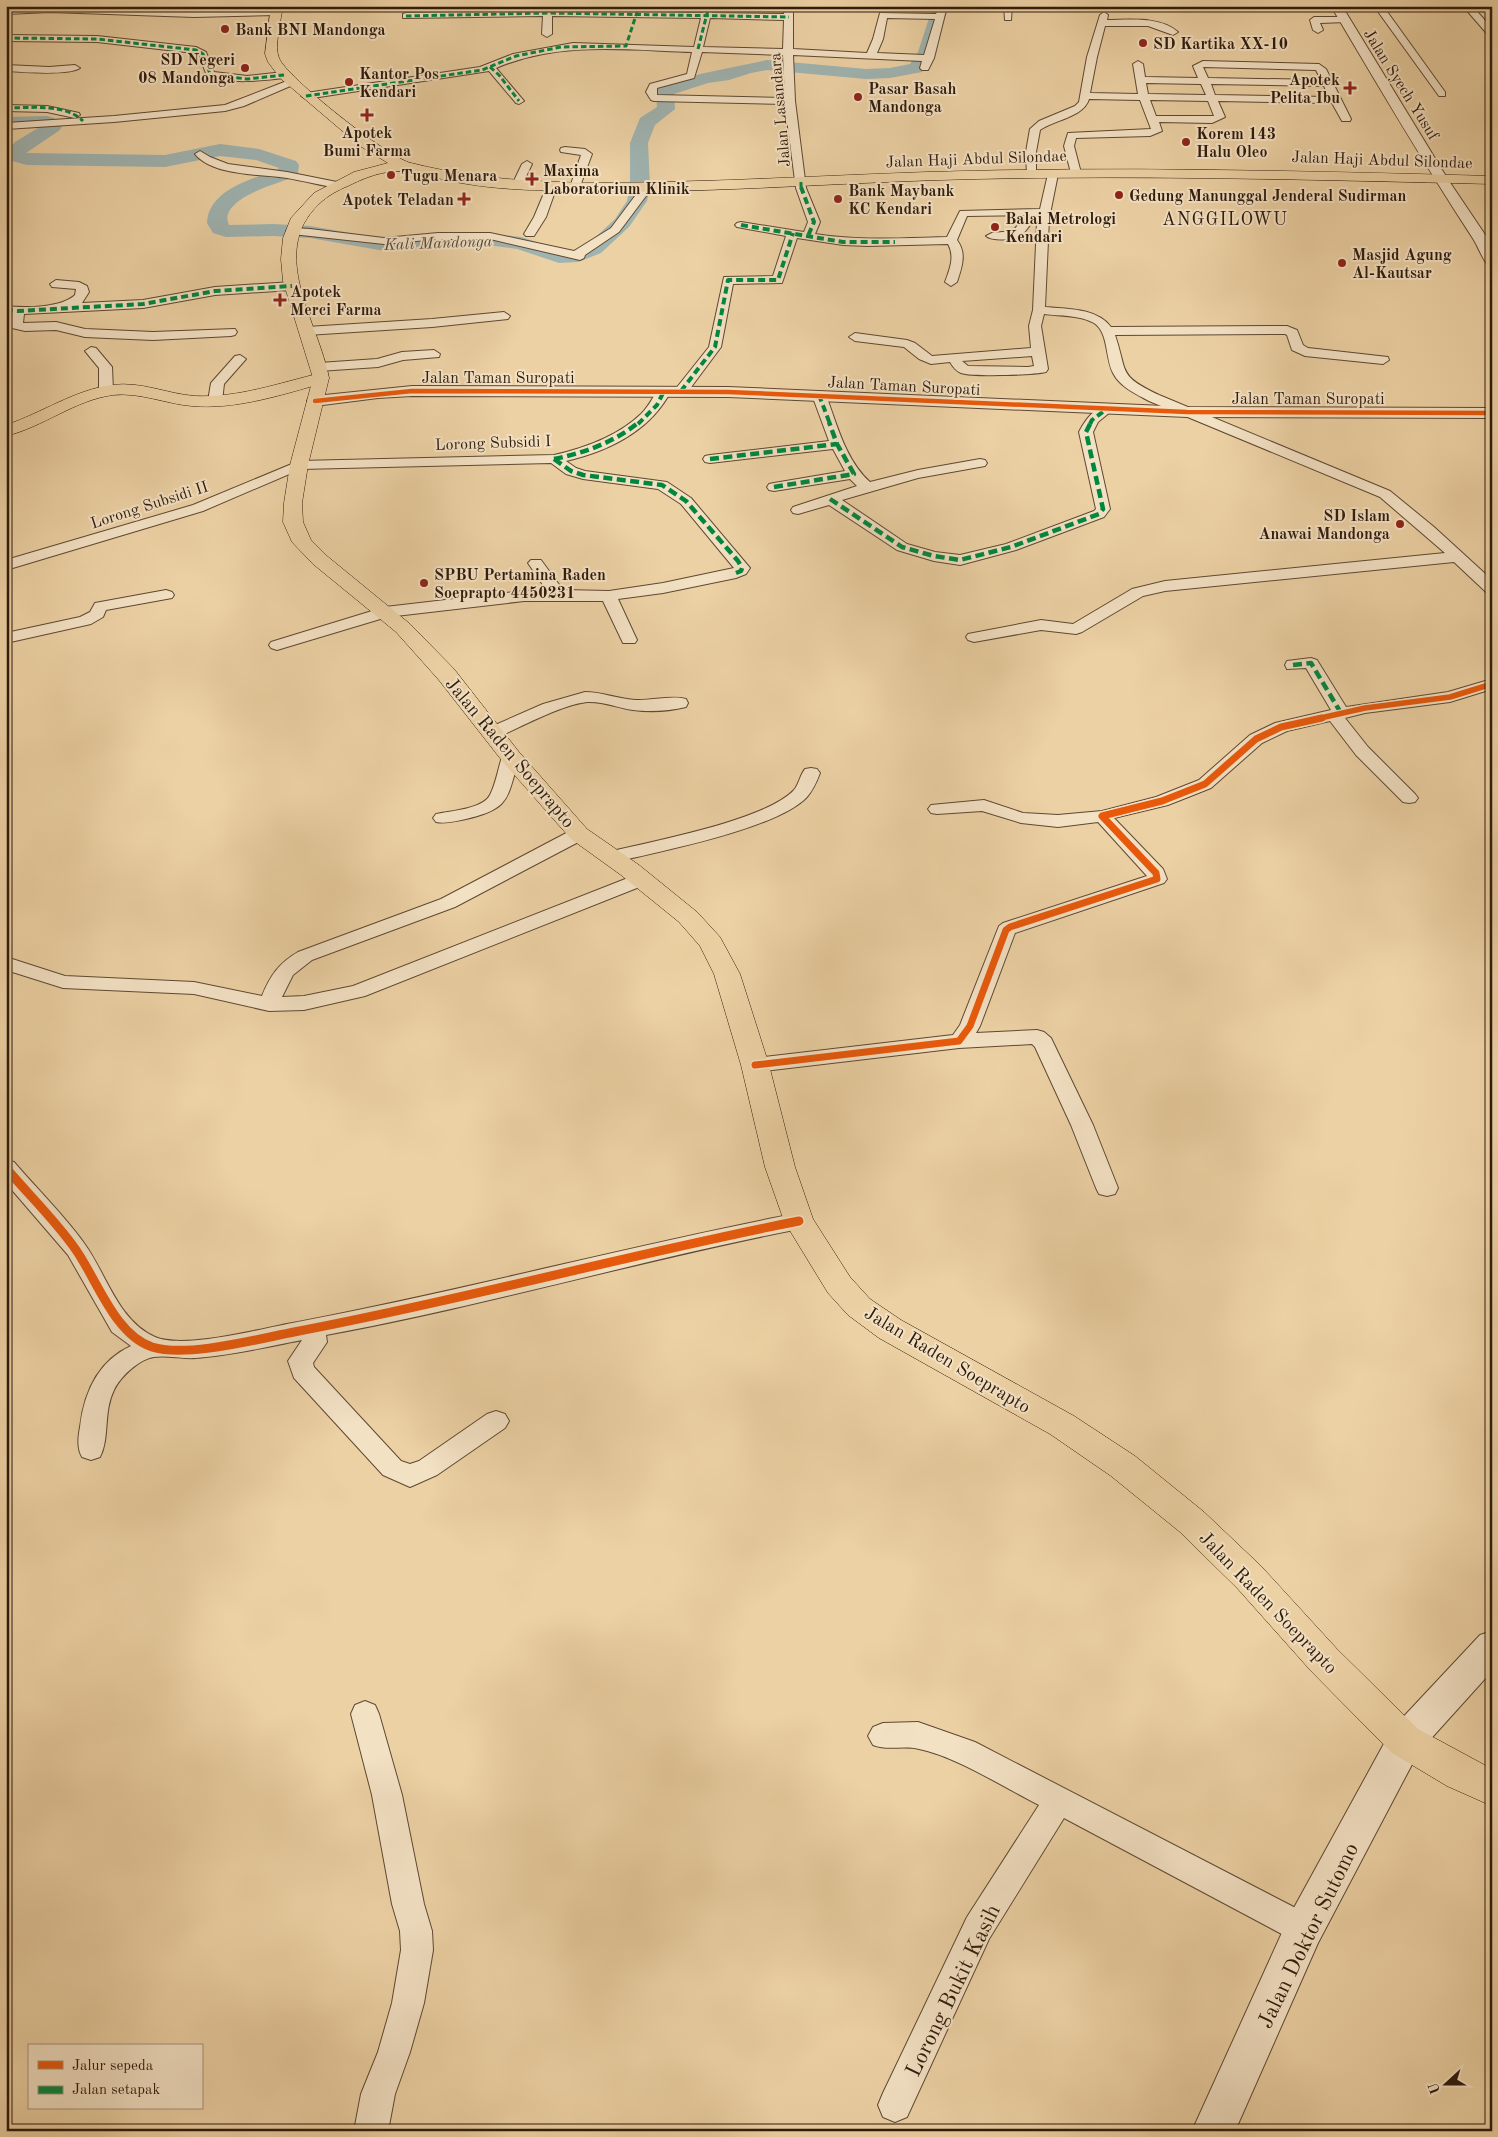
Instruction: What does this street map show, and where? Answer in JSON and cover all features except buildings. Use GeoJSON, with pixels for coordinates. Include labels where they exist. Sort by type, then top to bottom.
{"type":"FeatureCollection","features":[{"type":"Feature","properties":{"kind":"main road"},"geometry":{"type":"LineString","coordinates":[[276,9],[271,54],[274,62],[306,96],[405,175]]}},
{"type":"Feature","properties":{"kind":"main road"},"geometry":{"type":"LineString","coordinates":[[364,144],[373,178]]}},
{"type":"Feature","properties":{"kind":"main road","name":"Jalan Haji Abdul Silondae"},"geometry":{"type":"LineString","coordinates":[[373,178],[386,167],[405,175],[518,185],[575,187],[654,187],[1031,174],[1184,172],[1492,180]]}},
{"type":"Feature","properties":{"kind":"main road"},"geometry":{"type":"LineString","coordinates":[[6,431],[25,425],[81,397],[106,391],[126,390],[176,398],[215,401],[272,392],[320,373],[292,286],[288,256],[293,228],[301,212],[322,193],[337,185],[373,178]]}},
{"type":"Feature","properties":{"kind":"main road"},"geometry":{"type":"LineString","coordinates":[[322,193],[373,178]]}},
{"type":"Feature","properties":{"kind":"main road","name":"Jalan Raden Soeprapto"},"geometry":{"type":"LineString","coordinates":[[320,373],[299,465],[293,503],[292,522],[302,542],[320,560],[385,612],[446,674],[511,757],[579,834],[688,917],[712,943],[727,974],[755,1065],[780,1167],[799,1221],[839,1285],[859,1307],[890,1329],[1062,1425],[1123,1466],[1192,1522],[1249,1577],[1324,1660],[1405,1741],[1461,1773],[1492,1788]]}},
{"type":"Feature","properties":{"kind":"street"},"geometry":{"type":"LineString","coordinates":[[709,6],[692,76],[652,87],[651,92],[654,98],[790,101]]}},
{"type":"Feature","properties":{"kind":"street","name":"Jalan Lasandara"},"geometry":{"type":"LineString","coordinates":[[790,6],[788,52],[790,101],[801,188],[814,222],[808,236]]}},
{"type":"Feature","properties":{"kind":"street"},"geometry":{"type":"LineString","coordinates":[[925,68],[943,6]]}},
{"type":"Feature","properties":{"kind":"street"},"geometry":{"type":"LineString","coordinates":[[1008,6],[1008,18]]}},
{"type":"Feature","properties":{"kind":"street","name":"Jalan Syech Yusuf"},"geometry":{"type":"LineString","coordinates":[[1336,6],[1440,178],[1488,246],[1492,261]]}},
{"type":"Feature","properties":{"kind":"street"},"geometry":{"type":"LineString","coordinates":[[1378,6],[1442,94]]}},
{"type":"Feature","properties":{"kind":"street"},"geometry":{"type":"LineString","coordinates":[[1467,6],[1492,34]]}},
{"type":"Feature","properties":{"kind":"street"},"geometry":{"type":"LineString","coordinates":[[6,11],[50,9],[194,14],[276,9]]}},
{"type":"Feature","properties":{"kind":"street"},"geometry":{"type":"LineString","coordinates":[[622,56],[637,11]]}},
{"type":"Feature","properties":{"kind":"street"},"geometry":{"type":"LineString","coordinates":[[406,16],[637,11],[707,16],[789,18]]}},
{"type":"Feature","properties":{"kind":"street"},"geometry":{"type":"LineString","coordinates":[[547,34],[548,13]]}},
{"type":"Feature","properties":{"kind":"street"},"geometry":{"type":"LineString","coordinates":[[871,55],[878,39],[883,16],[939,17]]}},
{"type":"Feature","properties":{"kind":"street"},"geometry":{"type":"LineString","coordinates":[[1031,174],[1031,152],[1035,129],[1043,123],[1079,108],[1086,96],[1092,57],[1103,19],[1153,24],[1173,32]]}},
{"type":"Feature","properties":{"kind":"street"},"geometry":{"type":"LineString","coordinates":[[1318,30],[1314,20],[1343,20]]}},
{"type":"Feature","properties":{"kind":"street"},"geometry":{"type":"LineString","coordinates":[[6,38],[97,39],[196,50],[204,54],[210,74],[213,75],[248,79],[288,79]]}},
{"type":"Feature","properties":{"kind":"street"},"geometry":{"type":"LineString","coordinates":[[522,43],[532,52]]}},
{"type":"Feature","properties":{"kind":"street"},"geometry":{"type":"LineString","coordinates":[[306,96],[431,79],[490,67],[516,56],[532,52],[578,46],[626,46],[929,58]]}},
{"type":"Feature","properties":{"kind":"street"},"geometry":{"type":"LineString","coordinates":[[1076,173],[1069,146],[1072,135],[1152,133],[1157,131],[1144,98],[1138,64]]}},
{"type":"Feature","properties":{"kind":"street"},"geometry":{"type":"LineString","coordinates":[[1152,119],[1220,117],[1211,99],[1200,65],[1316,66],[1321,68],[1335,100],[1346,119]]}},
{"type":"Feature","properties":{"kind":"street"},"geometry":{"type":"LineString","coordinates":[[1257,65],[1276,104]]}},
{"type":"Feature","properties":{"kind":"street"},"geometry":{"type":"LineString","coordinates":[[490,67],[499,75],[519,101]]}},
{"type":"Feature","properties":{"kind":"street"},"geometry":{"type":"LineString","coordinates":[[6,68],[49,70],[76,68]]}},
{"type":"Feature","properties":{"kind":"street"},"geometry":{"type":"LineString","coordinates":[[6,126],[225,108],[240,104],[288,79]]}},
{"type":"Feature","properties":{"kind":"street"},"geometry":{"type":"LineString","coordinates":[[1140,80],[1328,83]]}},
{"type":"Feature","properties":{"kind":"street"},"geometry":{"type":"LineString","coordinates":[[1086,96],[1211,99],[1276,104],[1335,100]]}},
{"type":"Feature","properties":{"kind":"street"},"geometry":{"type":"LineString","coordinates":[[6,108],[56,110],[74,114],[83,121]]}},
{"type":"Feature","properties":{"kind":"street"},"geometry":{"type":"LineString","coordinates":[[565,150],[581,151],[586,154],[575,187]]}},
{"type":"Feature","properties":{"kind":"street"},"geometry":{"type":"LineString","coordinates":[[200,154],[202,158],[223,166],[285,174],[337,185]]}},
{"type":"Feature","properties":{"kind":"street"},"geometry":{"type":"LineString","coordinates":[[518,185],[527,164]]}},
{"type":"Feature","properties":{"kind":"street"},"geometry":{"type":"LineString","coordinates":[[956,359],[959,366],[965,370],[1028,371],[1041,369],[1036,326],[1039,310],[1044,215],[1053,174]]}},
{"type":"Feature","properties":{"kind":"street"},"geometry":{"type":"LineString","coordinates":[[530,234],[541,218],[543,206],[552,186]]}},
{"type":"Feature","properties":{"kind":"street"},"geometry":{"type":"LineString","coordinates":[[293,228],[310,232],[384,241],[438,236],[490,236],[578,255],[614,230],[642,194],[654,187]]}},
{"type":"Feature","properties":{"kind":"street"},"geometry":{"type":"LineString","coordinates":[[951,240],[964,213],[1044,215]]}},
{"type":"Feature","properties":{"kind":"street"},"geometry":{"type":"LineString","coordinates":[[992,236],[1016,234],[1026,222],[1044,215]]}},
{"type":"Feature","properties":{"kind":"street"},"geometry":{"type":"LineString","coordinates":[[741,225],[843,242],[951,240],[956,245],[959,256],[951,282]]}},
{"type":"Feature","properties":{"kind":"street"},"geometry":{"type":"LineString","coordinates":[[681,391],[715,347],[728,280],[778,280],[793,233]]}},
{"type":"Feature","properties":{"kind":"street"},"geometry":{"type":"LineString","coordinates":[[56,284],[77,286],[83,289],[83,293],[79,298],[66,307]]}},
{"type":"Feature","properties":{"kind":"street"},"geometry":{"type":"LineString","coordinates":[[230,332],[154,336],[86,333],[56,326],[25,328],[16,325],[12,311],[143,304],[215,291],[292,286]]}},
{"type":"Feature","properties":{"kind":"street"},"geometry":{"type":"LineString","coordinates":[[1039,310],[1091,318],[1102,323],[1107,331],[1119,373],[1127,382],[1154,398],[1386,494],[1429,530],[1492,589]]}},
{"type":"Feature","properties":{"kind":"street"},"geometry":{"type":"LineString","coordinates":[[307,331],[432,323],[504,316]]}},
{"type":"Feature","properties":{"kind":"street"},"geometry":{"type":"LineString","coordinates":[[1107,331],[1287,330],[1293,333],[1301,351],[1383,360]]}},
{"type":"Feature","properties":{"kind":"street"},"geometry":{"type":"LineString","coordinates":[[855,337],[907,344],[913,347],[920,356],[931,360],[956,359],[986,354],[1038,352]]}},
{"type":"Feature","properties":{"kind":"street"},"geometry":{"type":"LineString","coordinates":[[91,351],[106,367],[106,391]]}},
{"type":"Feature","properties":{"kind":"street"},"geometry":{"type":"LineString","coordinates":[[320,373],[378,363],[402,356],[434,354]]}},
{"type":"Feature","properties":{"kind":"street"},"geometry":{"type":"LineString","coordinates":[[215,401],[218,383],[240,358]]}},
{"type":"Feature","properties":{"kind":"street","name":"Jalan Taman Suropati"},"geometry":{"type":"LineString","coordinates":[[315,401],[412,391],[681,391],[819,395],[1187,412],[1492,413]]}},
{"type":"Feature","properties":{"kind":"street","name":"Lorong Subsidi I"},"geometry":{"type":"LineString","coordinates":[[299,465],[554,459],[574,455],[590,450],[648,417],[664,391]]}},
{"type":"Feature","properties":{"kind":"street"},"geometry":{"type":"LineString","coordinates":[[819,395],[837,444],[854,474],[867,487]]}},
{"type":"Feature","properties":{"kind":"street"},"geometry":{"type":"LineString","coordinates":[[830,499],[902,547],[934,556],[960,560],[1011,547],[1101,512],[1103,509],[1086,432],[1092,420],[1108,408]]}},
{"type":"Feature","properties":{"kind":"street"},"geometry":{"type":"LineString","coordinates":[[710,459],[837,444]]}},
{"type":"Feature","properties":{"kind":"street"},"geometry":{"type":"LineString","coordinates":[[277,646],[385,612],[524,596],[609,596],[663,588],[741,571],[742,568],[697,513],[672,490],[662,485],[583,475],[571,471],[554,459]]}},
{"type":"Feature","properties":{"kind":"street"},"geometry":{"type":"LineString","coordinates":[[798,510],[867,487],[918,474],[980,463]]}},
{"type":"Feature","properties":{"kind":"street","name":"Lorong Subsidi II"},"geometry":{"type":"LineString","coordinates":[[6,565],[198,508],[299,465]]}},
{"type":"Feature","properties":{"kind":"street"},"geometry":{"type":"LineString","coordinates":[[774,488],[854,474]]}},
{"type":"Feature","properties":{"kind":"street"},"geometry":{"type":"LineString","coordinates":[[974,637],[1041,625],[1076,629],[1138,592],[1158,588],[1456,557]]}},
{"type":"Feature","properties":{"kind":"street"},"geometry":{"type":"LineString","coordinates":[[536,563],[558,595]]}},
{"type":"Feature","properties":{"kind":"street"},"geometry":{"type":"LineString","coordinates":[[6,638],[85,621],[98,614],[98,609],[102,606],[166,594]]}},
{"type":"Feature","properties":{"kind":"street"},"geometry":{"type":"LineString","coordinates":[[609,596],[629,640]]}},
{"type":"Feature","properties":{"kind":"street"},"geometry":{"type":"LineString","coordinates":[[1293,665],[1311,663],[1338,714],[1362,751],[1409,798]]}},
{"type":"Feature","properties":{"kind":"street"},"geometry":{"type":"LineString","coordinates":[[937,809],[984,806],[1021,818],[1048,821],[1074,821],[1102,816],[1162,801],[1184,794],[1205,784],[1252,742],[1264,734],[1281,727],[1338,714],[1450,697],[1492,684]]}},
{"type":"Feature","properties":{"kind":"street"},"geometry":{"type":"LineString","coordinates":[[492,733],[549,708],[585,697],[598,697],[632,705],[648,706],[680,703]]}},
{"type":"Feature","properties":{"kind":"street"},"geometry":{"type":"LineString","coordinates":[[442,818],[484,808],[494,803],[499,797],[511,757]]}},
{"type":"Feature","properties":{"kind":"street"},"geometry":{"type":"LineString","coordinates":[[611,857],[737,824],[781,808],[800,794],[811,774]]}},
{"type":"Feature","properties":{"kind":"street"},"geometry":{"type":"LineString","coordinates":[[959,1041],[970,1026],[1006,930],[1010,927],[1157,879],[1156,873],[1102,816]]}},
{"type":"Feature","properties":{"kind":"street"},"geometry":{"type":"LineString","coordinates":[[269,1004],[280,976],[292,963],[305,956],[448,903],[579,834]]}},
{"type":"Feature","properties":{"kind":"street"},"geometry":{"type":"LineString","coordinates":[[6,963],[63,982],[194,988],[269,1004],[304,1003],[358,991],[640,880]]}},
{"type":"Feature","properties":{"kind":"street"},"geometry":{"type":"LineString","coordinates":[[755,1065],[959,1041],[1037,1037],[1044,1043],[1082,1125],[1106,1188]]}},
{"type":"Feature","properties":{"kind":"street"},"geometry":{"type":"LineString","coordinates":[[6,1168],[76,1249],[121,1325],[152,1347]]}},
{"type":"Feature","properties":{"kind":"street"},"geometry":{"type":"LineString","coordinates":[[91,1450],[92,1416],[98,1396],[107,1378],[120,1363],[132,1354],[152,1347],[182,1350],[215,1347],[386,1315],[711,1238],[799,1221]]}},
{"type":"Feature","properties":{"kind":"street"},"geometry":{"type":"LineString","coordinates":[[313,1329],[315,1342],[300,1361],[303,1371],[392,1468],[410,1476],[428,1468],[496,1421]]}},
{"type":"Feature","properties":{"kind":"street","name":"Jalan Doktor Sutomo"},"geometry":{"type":"LineString","coordinates":[[1213,2131],[1238,2080],[1304,1929],[1405,1741],[1492,1646]]}},
{"type":"Feature","properties":{"kind":"street"},"geometry":{"type":"LineString","coordinates":[[365,1714],[387,1795],[408,1904],[416,1931],[417,1950],[408,2003],[394,2052],[378,2094],[371,2131]]}},
{"type":"Feature","properties":{"kind":"street"},"geometry":{"type":"LineString","coordinates":[[883,1736],[918,1735],[956,1749],[1059,1800],[1304,1929]]}},
{"type":"Feature","properties":{"kind":"street","name":"Lorong Bukit Kasih"},"geometry":{"type":"LineString","coordinates":[[895,2105],[978,1928],[1059,1800]]}},
{"type":"Feature","properties":{"kind":"waterway","name":"Kali Mandonga"},"geometry":{"type":"LineString","coordinates":[[6,123],[47,122],[53,126],[16,152],[19,157],[27,159],[165,161],[220,150],[259,155],[289,165],[288,173],[256,184],[224,203],[219,211],[217,221],[219,227],[226,231],[273,230],[310,232],[385,245],[429,240],[480,238],[521,243],[559,257],[578,256],[594,249],[622,223],[637,201],[640,186],[639,143],[647,122],[666,109],[665,91],[706,78],[729,75],[747,68],[767,65],[866,74],[890,73],[916,68],[926,52],[941,6]]}},
{"type":"Feature","properties":{"kind":"marked path"},"geometry":{"type":"LineString","coordinates":[[306,96],[482,70],[516,56],[561,47],[626,46],[639,6]]}},
{"type":"Feature","properties":{"kind":"marked path"},"geometry":{"type":"LineString","coordinates":[[698,49],[709,6]]}},
{"type":"Feature","properties":{"kind":"marked path"},"geometry":{"type":"LineString","coordinates":[[406,16],[548,13],[789,17]]}},
{"type":"Feature","properties":{"kind":"marked path"},"geometry":{"type":"LineString","coordinates":[[6,38],[97,39],[196,50],[203,54],[210,74],[213,75],[247,79],[284,75]]}},
{"type":"Feature","properties":{"kind":"marked path"},"geometry":{"type":"LineString","coordinates":[[490,67],[499,75],[519,101]]}},
{"type":"Feature","properties":{"kind":"marked path"},"geometry":{"type":"LineString","coordinates":[[6,108],[48,108],[70,112],[83,121]]}},
{"type":"Feature","properties":{"kind":"marked path"},"geometry":{"type":"LineString","coordinates":[[801,182],[801,188],[814,222],[808,236]]}},
{"type":"Feature","properties":{"kind":"marked path"},"geometry":{"type":"LineString","coordinates":[[741,225],[843,242],[895,242]]}},
{"type":"Feature","properties":{"kind":"marked path"},"geometry":{"type":"LineString","coordinates":[[681,391],[715,347],[728,280],[778,280],[793,233]]}},
{"type":"Feature","properties":{"kind":"marked path"},"geometry":{"type":"LineString","coordinates":[[6,310],[18,311],[143,304],[215,291],[292,286]]}},
{"type":"Feature","properties":{"kind":"marked path"},"geometry":{"type":"LineString","coordinates":[[554,459],[601,445],[633,428],[657,405],[664,391]]}},
{"type":"Feature","properties":{"kind":"marked path"},"geometry":{"type":"LineString","coordinates":[[774,487],[854,474],[837,444],[819,395]]}},
{"type":"Feature","properties":{"kind":"marked path"},"geometry":{"type":"LineString","coordinates":[[830,499],[902,547],[934,556],[960,560],[1011,547],[1099,514],[1103,509],[1086,432],[1092,420],[1108,408]]}},
{"type":"Feature","properties":{"kind":"marked path"},"geometry":{"type":"LineString","coordinates":[[710,459],[837,444]]}},
{"type":"Feature","properties":{"kind":"marked path"},"geometry":{"type":"LineString","coordinates":[[554,459],[571,471],[583,475],[662,485],[686,501],[738,561],[742,568],[741,571],[736,573]]}},
{"type":"Feature","properties":{"kind":"marked path"},"geometry":{"type":"LineString","coordinates":[[1293,665],[1311,663],[1341,713]]}},
{"type":"Feature","properties":{"kind":"cycle path"},"geometry":{"type":"LineString","coordinates":[[315,401],[412,391],[728,392],[1187,412],[1492,413]]}},
{"type":"Feature","properties":{"kind":"cycle path"},"geometry":{"type":"LineString","coordinates":[[755,1065],[959,1041],[970,1026],[1006,930],[1010,927],[1157,879],[1156,873],[1102,816],[1162,801],[1205,784],[1256,739],[1281,727],[1365,708],[1450,697],[1492,684]]}},
{"type":"Feature","properties":{"kind":"cycle path"},"geometry":{"type":"LineString","coordinates":[[6,1168],[76,1249],[121,1325],[152,1347],[182,1350],[215,1347],[386,1315],[711,1238],[799,1221]]}},
{"type":"Feature","properties":{"kind":"place","name":"Bank BNI Mandonga"},"geometry":{"type":"Point","coordinates":[225,29]}},
{"type":"Feature","properties":{"kind":"place","name":"SD Kartika XX-10"},"geometry":{"type":"Point","coordinates":[1143,43]}},
{"type":"Feature","properties":{"kind":"place","name":"SD Negeri 08 Mandonga"},"geometry":{"type":"Point","coordinates":[245,68]}},
{"type":"Feature","properties":{"kind":"place","name":"Kantor Pos Kendari"},"geometry":{"type":"Point","coordinates":[349,82]}},
{"type":"Feature","properties":{"kind":"place","name":"Apotek Pelita Ibu"},"geometry":{"type":"Point","coordinates":[1350,88]}},
{"type":"Feature","properties":{"kind":"place","name":"Pasar Basah Mandonga"},"geometry":{"type":"Point","coordinates":[858,97]}},
{"type":"Feature","properties":{"kind":"place","name":"Apotek Bumi Farma"},"geometry":{"type":"Point","coordinates":[367,115]}},
{"type":"Feature","properties":{"kind":"place","name":"Korem 143 Halu Oleo"},"geometry":{"type":"Point","coordinates":[1186,142]}},
{"type":"Feature","properties":{"kind":"place","name":"Tugu Menara"},"geometry":{"type":"Point","coordinates":[391,175]}},
{"type":"Feature","properties":{"kind":"place","name":"Maxima Laboratorium Klinik"},"geometry":{"type":"Point","coordinates":[532,179]}},
{"type":"Feature","properties":{"kind":"place","name":"Gedung Manunggal Jenderal Sudirman"},"geometry":{"type":"Point","coordinates":[1119,195]}},
{"type":"Feature","properties":{"kind":"place","name":"Apotek Teladan"},"geometry":{"type":"Point","coordinates":[464,199]}},
{"type":"Feature","properties":{"kind":"place","name":"Bank Maybank KC Kendari"},"geometry":{"type":"Point","coordinates":[838,199]}},
{"type":"Feature","properties":{"kind":"place","name":"Balai Metrologi Kendari"},"geometry":{"type":"Point","coordinates":[995,227]}},
{"type":"Feature","properties":{"kind":"place","name":"Masjid Agung Al-Kautsar"},"geometry":{"type":"Point","coordinates":[1342,263]}},
{"type":"Feature","properties":{"kind":"place","name":"Apotek Merci Farma"},"geometry":{"type":"Point","coordinates":[280,300]}},
{"type":"Feature","properties":{"kind":"place","name":"SD Islam Anawai Mandonga"},"geometry":{"type":"Point","coordinates":[1400,524]}},
{"type":"Feature","properties":{"kind":"place","name":"SPBU Pertamina Raden Soeprapto 4450231"},"geometry":{"type":"Point","coordinates":[424,583]}},
{"type":"Feature","properties":{"kind":"district","name":"ANGGILOWU"},"geometry":{"type":"Point","coordinates":[1225,219]}}]}
